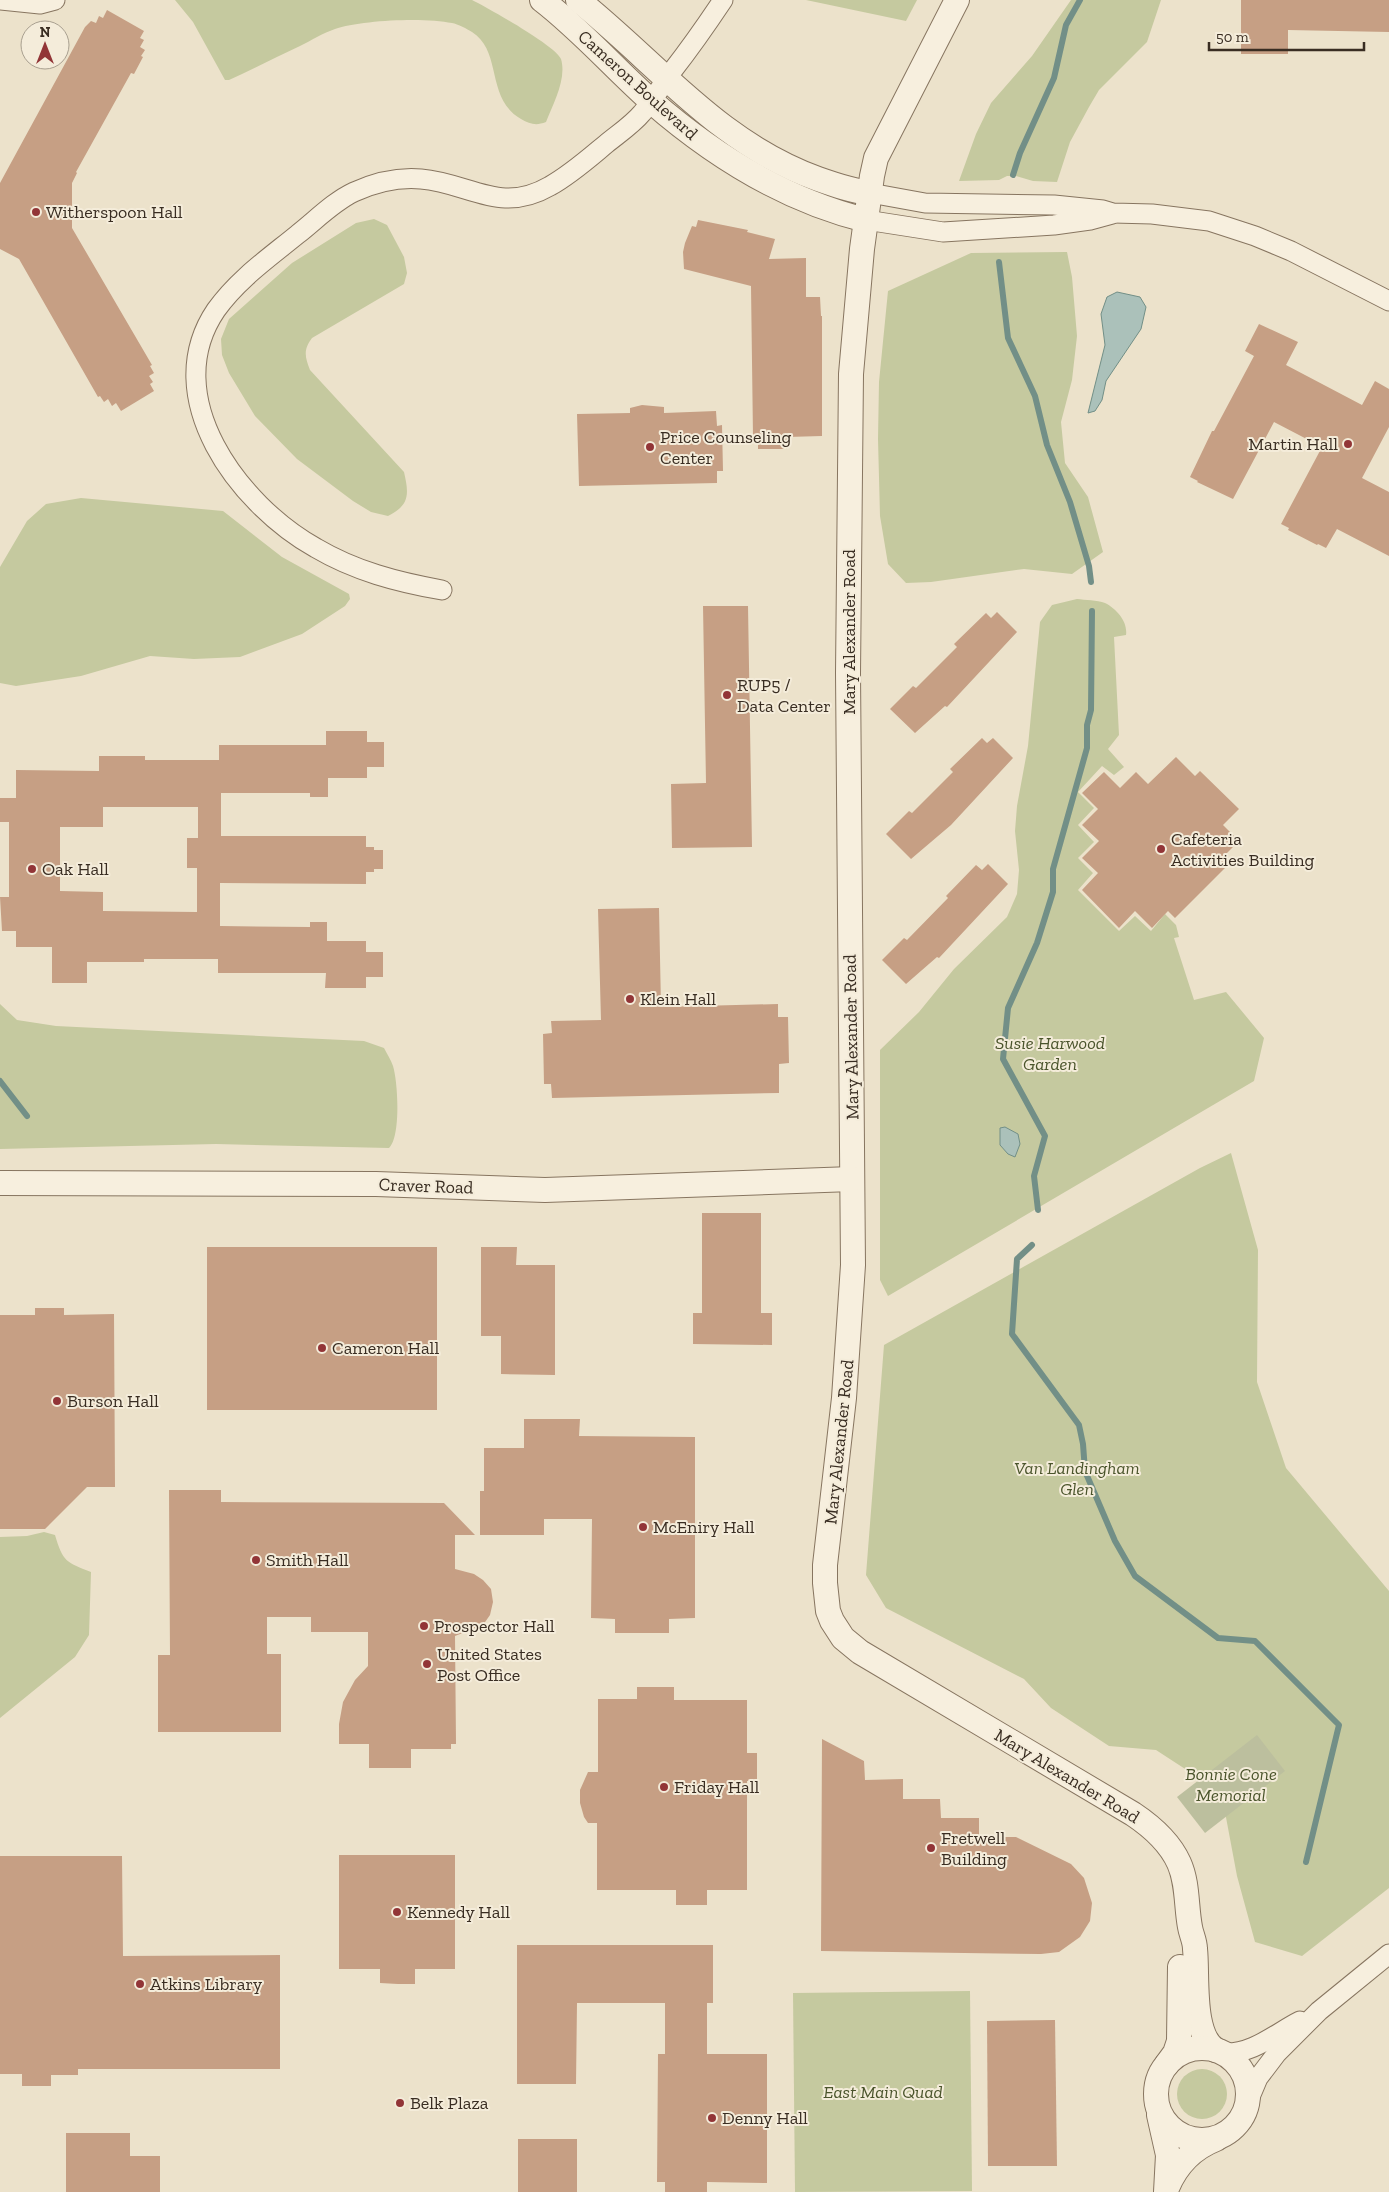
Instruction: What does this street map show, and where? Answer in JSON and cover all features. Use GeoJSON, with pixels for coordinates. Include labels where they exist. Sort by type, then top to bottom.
{"type":"FeatureCollection","features":[{"type":"Feature","properties":{"kind":"street"},"geometry":{"type":"LineString","coordinates":[[0,0],[40,4],[55,0]]}},
{"type":"Feature","properties":{"kind":"street","name":"Cameron Boulevard"},"geometry":{"type":"LineString","coordinates":[[542,0],[566,19],[651,101],[709,147],[750,174],[807,201],[866,220],[918,229],[952,232],[1054,226],[1090,220],[1113,213]]}},
{"type":"Feature","properties":{"kind":"street","name":"Cameron Boulevard"},"geometry":{"type":"LineString","coordinates":[[578,0],[666,80],[731,134],[767,156],[820,180],[846,188],[925,203],[1061,205],[1113,213],[1186,218],[1231,228],[1291,251],[1389,301]]}},
{"type":"Feature","properties":{"kind":"street"},"geometry":{"type":"LineString","coordinates":[[442,590],[374,575],[333,557],[293,533],[250,495],[220,454],[201,415],[197,376],[199,352],[205,331],[215,313],[238,284],[329,209],[351,194],[389,181],[412,179],[436,181],[496,198],[513,198],[535,193],[551,186],[639,116],[698,38],[723,0]]}},
{"type":"Feature","properties":{"kind":"street","name":"Mary Alexander Road"},"geometry":{"type":"LineString","coordinates":[[957,0],[879,150],[874,165],[855,316],[850,436],[848,673],[853,1265],[838,1460],[826,1565],[826,1599],[832,1621],[843,1638],[860,1652],[1144,1821],[1164,1841],[1179,1862],[1186,1886],[1187,1906],[1180,1958],[1179,2041],[1157,2084],[1157,2107],[1166,2142],[1167,2191]]}},
{"type":"Feature","properties":{"kind":"street","name":"Craver Road"},"geometry":{"type":"LineString","coordinates":[[0,1183],[358,1184],[546,1190],[852,1179]]}},
{"type":"Feature","properties":{"kind":"street","name":"Mary Alexander Road"},"geometry":{"type":"LineString","coordinates":[[1167,2191],[1172,2178],[1187,2157],[1199,2147],[1218,2138],[1237,2124],[1247,2104],[1248,2089],[1244,2075],[1235,2062],[1207,2041],[1198,2008],[1196,1949],[1187,1906]]}},
{"type":"Feature","properties":{"kind":"street"},"geometry":{"type":"LineString","coordinates":[[1247,2104],[1258,2078],[1268,2062],[1319,2011],[1389,1954]]}},
{"type":"Feature","properties":{"kind":"street"},"geometry":{"type":"LineString","coordinates":[[1167,2064],[1179,2054],[1193,2049],[1240,2052],[1255,2047],[1319,2011]]}},
{"type":"Feature","properties":{"kind":"street"},"geometry":{"type":"LineString","coordinates":[[1157,2107],[1164,2121],[1181,2136],[1196,2140],[1218,2138]]}},
{"type":"Feature","properties":{"kind":"green space"},"geometry":{"type":"Polygon","coordinates":[[[175,0],[472,0],[521,28],[556,53],[561,59],[561,83],[546,122],[533,124],[527,122],[510,110],[503,99],[488,51],[482,41],[460,25],[426,20],[360,23],[335,29],[229,80],[225,80],[193,22],[175,0]]]}},
{"type":"Feature","properties":{"kind":"green space"},"geometry":{"type":"Polygon","coordinates":[[[806,0],[917,0],[906,21],[806,0]]]}},
{"type":"Feature","properties":{"kind":"green space"},"geometry":{"type":"Polygon","coordinates":[[[1071,0],[1161,0],[1147,42],[1099,90],[1089,107],[1070,142],[1057,182],[1033,181],[1016,176],[1007,176],[999,180],[959,181],[976,134],[991,103],[1032,56],[1071,0]]]}},
{"type":"Feature","properties":{"kind":"green space"},"geometry":{"type":"Polygon","coordinates":[[[374,219],[387,225],[404,257],[407,273],[404,284],[312,338],[307,346],[306,354],[310,370],[404,472],[407,487],[406,498],[400,508],[388,516],[371,512],[353,501],[297,459],[255,416],[229,373],[222,355],[221,339],[229,319],[292,263],[356,223],[374,219]]]}},
{"type":"Feature","properties":{"kind":"green space"},"geometry":{"type":"Polygon","coordinates":[[[1067,252],[1072,277],[1077,336],[1072,380],[1061,422],[1065,463],[1088,497],[1103,552],[1072,574],[1024,569],[931,582],[906,583],[888,564],[880,516],[879,382],[888,291],[971,253],[1067,252]]]}},
{"type":"Feature","properties":{"kind":"green space"},"geometry":{"type":"Polygon","coordinates":[[[81,498],[223,511],[282,557],[349,594],[350,599],[345,606],[302,634],[240,657],[194,659],[150,656],[81,676],[16,686],[0,683],[0,567],[27,521],[46,504],[81,498]]]}},
{"type":"Feature","properties":{"kind":"green space","name":"Susie Harwood Garden"},"geometry":{"type":"Polygon","coordinates":[[[1077,599],[1105,603],[1121,616],[1126,630],[1126,635],[1114,637],[1119,735],[1108,749],[1124,767],[1114,775],[1102,766],[1078,792],[1094,808],[1078,825],[1094,842],[1078,858],[1093,873],[1078,890],[1119,931],[1135,916],[1151,931],[1165,914],[1176,925],[1179,937],[1174,938],[1194,1000],[1226,992],[1264,1038],[1254,1081],[888,1296],[880,1280],[880,1050],[919,1012],[954,969],[1007,917],[1017,894],[1019,870],[1015,831],[1017,806],[1028,746],[1040,622],[1052,605],[1077,599]]]}},
{"type":"Feature","properties":{"kind":"green space"},"geometry":{"type":"Polygon","coordinates":[[[0,1004],[17,1020],[56,1026],[364,1041],[384,1048],[393,1066],[396,1084],[397,1121],[393,1142],[389,1148],[216,1144],[0,1149],[0,1004]]]}},
{"type":"Feature","properties":{"kind":"green space","name":"Van Landingham Glen"},"geometry":{"type":"Polygon","coordinates":[[[1231,1153],[1258,1250],[1257,1382],[1286,1468],[1389,1591],[1389,1888],[1302,1956],[1255,1942],[1237,1876],[1225,1812],[1216,1795],[1199,1778],[1156,1750],[1109,1746],[1051,1708],[1024,1679],[886,1608],[866,1575],[884,1345],[1200,1168],[1231,1153]]]}},
{"type":"Feature","properties":{"kind":"green space"},"geometry":{"type":"Polygon","coordinates":[[[44,1532],[55,1535],[60,1551],[67,1560],[91,1572],[89,1635],[75,1657],[0,1718],[0,1537],[27,1536],[44,1532]]]}},
{"type":"Feature","properties":{"kind":"green space","name":"Bonnie Cone Memorial"},"geometry":{"type":"Polygon","coordinates":[[[1257,1735],[1285,1771],[1205,1833],[1177,1797],[1257,1735]]]}},
{"type":"Feature","properties":{"kind":"green space","name":"East Main Quad"},"geometry":{"type":"Polygon","coordinates":[[[970,1991],[972,2191],[795,2192],[793,1993],[970,1991]]]}},
{"type":"Feature","properties":{"kind":"green space"},"geometry":{"type":"Polygon","coordinates":[[[1197,2069],[1207,2069],[1220,2076],[1227,2089],[1227,2099],[1220,2112],[1207,2119],[1197,2119],[1188,2115],[1181,2108],[1177,2099],[1177,2089],[1181,2080],[1188,2073],[1197,2069]]]}},
{"type":"Feature","properties":{"kind":"water"},"geometry":{"type":"Polygon","coordinates":[[[1117,292],[1140,297],[1146,307],[1141,329],[1106,381],[1102,400],[1095,411],[1088,413],[1105,345],[1101,314],[1107,297],[1117,292]]]}},
{"type":"Feature","properties":{"kind":"water"},"geometry":{"type":"Polygon","coordinates":[[[1005,1127],[1018,1134],[1020,1144],[1015,1157],[1008,1154],[1000,1145],[1000,1128],[1005,1127]]]}},
{"type":"Feature","properties":{"kind":"building"},"geometry":{"type":"Polygon","coordinates":[[[1241,0],[1389,0],[1389,32],[1288,30],[1288,54],[1241,54],[1241,0]]]}},
{"type":"Feature","properties":{"kind":"building","name":"Witherspoon Hall"},"geometry":{"type":"Polygon","coordinates":[[[107,10],[144,31],[140,38],[144,40],[140,47],[145,50],[134,74],[131,73],[76,172],[72,183],[72,228],[152,365],[150,366],[154,373],[149,376],[153,382],[150,384],[154,391],[121,411],[116,403],[112,406],[108,399],[104,402],[100,396],[98,397],[19,259],[0,249],[0,183],[62,70],[70,70],[70,55],[85,27],[91,21],[96,23],[99,16],[103,18],[107,10]]]}},
{"type":"Feature","properties":{"kind":"building"},"geometry":{"type":"Polygon","coordinates":[[[698,220],[748,230],[747,232],[775,239],[769,259],[806,258],[806,297],[820,297],[822,316],[822,436],[787,437],[787,449],[758,449],[758,436],[753,437],[751,286],[684,269],[683,252],[685,243],[692,226],[696,227],[698,220]]]}},
{"type":"Feature","properties":{"kind":"building","name":"Martin Hall"},"geometry":{"type":"Polygon","coordinates":[[[1259,324],[1298,342],[1286,365],[1362,405],[1375,381],[1389,389],[1389,427],[1362,478],[1389,492],[1389,556],[1337,529],[1326,548],[1288,530],[1289,528],[1281,524],[1322,447],[1274,422],[1233,499],[1190,477],[1212,431],[1214,431],[1254,356],[1245,351],[1259,324]]]}},
{"type":"Feature","properties":{"kind":"building","name":"Price Counseling Center"},"geometry":{"type":"Polygon","coordinates":[[[642,405],[664,407],[664,413],[716,411],[717,426],[722,425],[723,471],[717,471],[717,483],[579,486],[577,414],[630,413],[630,408],[642,405]]]}},
{"type":"Feature","properties":{"kind":"building","name":"RUP5 / Data Center"},"geometry":{"type":"Polygon","coordinates":[[[703,606],[748,606],[752,847],[672,848],[671,784],[706,783],[703,606]]]}},
{"type":"Feature","properties":{"kind":"building"},"geometry":{"type":"Polygon","coordinates":[[[997,612],[1017,632],[947,707],[945,706],[915,733],[890,709],[913,686],[916,688],[957,647],[954,644],[986,613],[991,618],[997,612]]]}},
{"type":"Feature","properties":{"kind":"building"},"geometry":{"type":"Polygon","coordinates":[[[326,731],[367,731],[367,742],[384,742],[384,767],[367,767],[367,778],[328,778],[328,797],[310,797],[310,793],[221,793],[221,836],[366,836],[366,847],[374,847],[374,850],[383,850],[383,869],[374,869],[374,872],[366,872],[366,884],[220,883],[220,926],[310,927],[310,922],[327,922],[327,941],[366,941],[366,952],[383,952],[383,977],[366,977],[366,988],[325,988],[326,973],[218,973],[218,959],[144,959],[144,962],[87,962],[87,983],[52,983],[52,947],[16,947],[16,931],[2,931],[0,897],[9,897],[9,822],[0,822],[0,798],[16,798],[16,770],[99,771],[99,756],[145,756],[145,760],[219,760],[219,745],[326,745],[326,731]],[[103,807],[103,827],[60,827],[60,891],[103,892],[103,911],[197,912],[197,868],[187,868],[187,838],[198,838],[198,807],[103,807]]]}},
{"type":"Feature","properties":{"kind":"building"},"geometry":{"type":"Polygon","coordinates":[[[982,738],[987,743],[993,738],[1013,758],[951,825],[911,859],[886,834],[909,811],[912,813],[953,772],[950,769],[982,738]]]}},
{"type":"Feature","properties":{"kind":"building","name":"Cafeteria Activities Building"},"geometry":{"type":"Polygon","coordinates":[[[1176,757],[1195,776],[1200,771],[1239,809],[1223,825],[1239,841],[1223,857],[1229,864],[1175,918],[1168,911],[1152,928],[1135,911],[1119,928],[1082,890],[1098,873],[1082,858],[1099,841],[1082,825],[1098,809],[1082,793],[1104,772],[1120,788],[1136,772],[1148,784],[1176,757]]]}},
{"type":"Feature","properties":{"kind":"building"},"geometry":{"type":"Polygon","coordinates":[[[988,864],[1008,884],[939,958],[937,957],[906,984],[882,960],[904,938],[907,940],[948,898],[946,896],[976,865],[982,870],[988,864]]]}},
{"type":"Feature","properties":{"kind":"building","name":"Klein Hall"},"geometry":{"type":"Polygon","coordinates":[[[659,908],[661,1007],[778,1004],[778,1017],[788,1017],[789,1063],[779,1064],[779,1093],[552,1098],[551,1084],[544,1084],[543,1034],[552,1033],[551,1021],[601,1020],[598,909],[659,908]]]}},
{"type":"Feature","properties":{"kind":"building"},"geometry":{"type":"Polygon","coordinates":[[[702,1213],[761,1213],[761,1313],[772,1313],[772,1345],[693,1344],[693,1313],[702,1313],[702,1213]]]}},
{"type":"Feature","properties":{"kind":"building","name":"Cameron Hall"},"geometry":{"type":"Polygon","coordinates":[[[207,1247],[437,1247],[437,1410],[207,1410],[207,1247]]]}},
{"type":"Feature","properties":{"kind":"building"},"geometry":{"type":"Polygon","coordinates":[[[481,1247],[517,1247],[516,1265],[555,1265],[555,1375],[501,1374],[501,1336],[481,1336],[481,1247]]]}},
{"type":"Feature","properties":{"kind":"building","name":"Burson Hall"},"geometry":{"type":"Polygon","coordinates":[[[35,1308],[64,1308],[64,1315],[114,1314],[115,1487],[87,1487],[45,1529],[0,1529],[0,1315],[35,1315],[35,1308]]]}},
{"type":"Feature","properties":{"kind":"building","name":"McEniry Hall"},"geometry":{"type":"Polygon","coordinates":[[[524,1419],[580,1419],[579,1436],[695,1437],[695,1618],[669,1619],[669,1633],[615,1633],[615,1619],[591,1618],[592,1519],[544,1519],[544,1535],[480,1535],[480,1491],[484,1491],[484,1448],[524,1448],[524,1419]]]}},
{"type":"Feature","properties":{"kind":"building"},"geometry":{"type":"Polygon","coordinates":[[[169,1490],[221,1490],[221,1502],[444,1503],[475,1535],[455,1535],[455,1569],[474,1574],[483,1580],[491,1589],[493,1602],[490,1615],[483,1625],[455,1636],[456,1744],[451,1744],[451,1749],[411,1749],[411,1768],[369,1768],[369,1744],[339,1744],[339,1724],[343,1702],[355,1680],[368,1666],[368,1632],[311,1632],[311,1617],[267,1617],[267,1654],[281,1654],[281,1732],[158,1732],[158,1655],[170,1655],[169,1490]]]}},
{"type":"Feature","properties":{"kind":"building","name":"Friday Hall"},"geometry":{"type":"Polygon","coordinates":[[[637,1687],[674,1687],[674,1700],[747,1700],[747,1753],[757,1753],[757,1781],[747,1781],[747,1890],[707,1890],[707,1905],[676,1905],[676,1890],[597,1890],[597,1823],[588,1823],[584,1817],[580,1803],[580,1790],[588,1772],[598,1772],[598,1699],[637,1699],[637,1687]]]}},
{"type":"Feature","properties":{"kind":"building","name":"Fretwell Building"},"geometry":{"type":"Polygon","coordinates":[[[822,1739],[864,1761],[865,1780],[903,1779],[903,1799],[940,1799],[941,1818],[979,1818],[979,1837],[1016,1837],[1071,1864],[1084,1878],[1092,1903],[1090,1921],[1080,1937],[1059,1952],[1041,1954],[821,1951],[822,1739]]]}},
{"type":"Feature","properties":{"kind":"building","name":"Kennedy Hall"},"geometry":{"type":"Polygon","coordinates":[[[339,1855],[455,1855],[455,1969],[415,1969],[415,1984],[398,1984],[380,1983],[380,1969],[339,1969],[339,1855]]]}},
{"type":"Feature","properties":{"kind":"building","name":"Atkins Library"},"geometry":{"type":"Polygon","coordinates":[[[0,1856],[122,1856],[123,1956],[280,1955],[280,2069],[78,2069],[78,2075],[51,2075],[51,2086],[22,2086],[22,2074],[0,2074],[0,1856]]]}},
{"type":"Feature","properties":{"kind":"building"},"geometry":{"type":"Polygon","coordinates":[[[517,1945],[713,1945],[713,2003],[707,2003],[707,2054],[767,2054],[767,2183],[707,2182],[707,2192],[665,2192],[665,2182],[657,2182],[658,2054],[665,2054],[665,2003],[577,2003],[576,2084],[517,2084],[517,1945]]]}},
{"type":"Feature","properties":{"kind":"building"},"geometry":{"type":"Polygon","coordinates":[[[1055,2020],[1057,2166],[988,2166],[987,2021],[1055,2020]]]}},
{"type":"Feature","properties":{"kind":"building"},"geometry":{"type":"Polygon","coordinates":[[[66,2133],[130,2133],[130,2156],[160,2156],[160,2192],[66,2192],[66,2133]]]}},
{"type":"Feature","properties":{"kind":"building"},"geometry":{"type":"Polygon","coordinates":[[[518,2139],[577,2139],[577,2192],[518,2192],[518,2139]]]}},
{"type":"Feature","properties":{"kind":"waterway"},"geometry":{"type":"LineString","coordinates":[[1013,175],[1020,153],[1054,78],[1066,25],[1080,0]]}},
{"type":"Feature","properties":{"kind":"waterway"},"geometry":{"type":"LineString","coordinates":[[999,262],[1008,338],[1035,396],[1047,445],[1070,502],[1089,566],[1091,582]]}},
{"type":"Feature","properties":{"kind":"waterway"},"geometry":{"type":"LineString","coordinates":[[1038,1210],[1034,1176],[1045,1136],[1003,1059],[1008,1008],[1037,943],[1053,892],[1053,869],[1087,748],[1087,725],[1091,710],[1092,611]]}},
{"type":"Feature","properties":{"kind":"waterway"},"geometry":{"type":"LineString","coordinates":[[0,1081],[27,1116]]}},
{"type":"Feature","properties":{"kind":"waterway"},"geometry":{"type":"LineString","coordinates":[[1032,1245],[1017,1259],[1012,1334],[1079,1425],[1083,1444],[1085,1471],[1115,1541],[1135,1576],[1218,1638],[1255,1641],[1339,1725],[1306,1862]]}},
{"type":"Feature","properties":{"kind":"place","name":"Witherspoon Hall"},"geometry":{"type":"Point","coordinates":[36,212]}},
{"type":"Feature","properties":{"kind":"place","name":"Martin Hall"},"geometry":{"type":"Point","coordinates":[1348,444]}},
{"type":"Feature","properties":{"kind":"place","name":"Price Counseling Center"},"geometry":{"type":"Point","coordinates":[650,447]}},
{"type":"Feature","properties":{"kind":"place","name":"RUP5 / Data Center"},"geometry":{"type":"Point","coordinates":[727,695]}},
{"type":"Feature","properties":{"kind":"place","name":"Cafeteria Activities Building"},"geometry":{"type":"Point","coordinates":[1161,849]}},
{"type":"Feature","properties":{"kind":"place","name":"Oak Hall"},"geometry":{"type":"Point","coordinates":[32,869]}},
{"type":"Feature","properties":{"kind":"place","name":"Klein Hall"},"geometry":{"type":"Point","coordinates":[630,999]}},
{"type":"Feature","properties":{"kind":"place","name":"Cameron Hall"},"geometry":{"type":"Point","coordinates":[322,1348]}},
{"type":"Feature","properties":{"kind":"place","name":"Burson Hall"},"geometry":{"type":"Point","coordinates":[57,1401]}},
{"type":"Feature","properties":{"kind":"place","name":"McEniry Hall"},"geometry":{"type":"Point","coordinates":[643,1527]}},
{"type":"Feature","properties":{"kind":"place","name":"Smith Hall"},"geometry":{"type":"Point","coordinates":[256,1560]}},
{"type":"Feature","properties":{"kind":"place","name":"Prospector Hall"},"geometry":{"type":"Point","coordinates":[424,1626]}},
{"type":"Feature","properties":{"kind":"place","name":"United States Post Office"},"geometry":{"type":"Point","coordinates":[427,1664]}},
{"type":"Feature","properties":{"kind":"place","name":"Friday Hall"},"geometry":{"type":"Point","coordinates":[664,1787]}},
{"type":"Feature","properties":{"kind":"place","name":"Fretwell Building"},"geometry":{"type":"Point","coordinates":[931,1848]}},
{"type":"Feature","properties":{"kind":"place","name":"Kennedy Hall"},"geometry":{"type":"Point","coordinates":[397,1912]}},
{"type":"Feature","properties":{"kind":"place","name":"Atkins Library"},"geometry":{"type":"Point","coordinates":[140,1984]}},
{"type":"Feature","properties":{"kind":"place","name":"Belk Plaza"},"geometry":{"type":"Point","coordinates":[400,2103]}},
{"type":"Feature","properties":{"kind":"place","name":"Denny Hall"},"geometry":{"type":"Point","coordinates":[712,2118]}}]}
